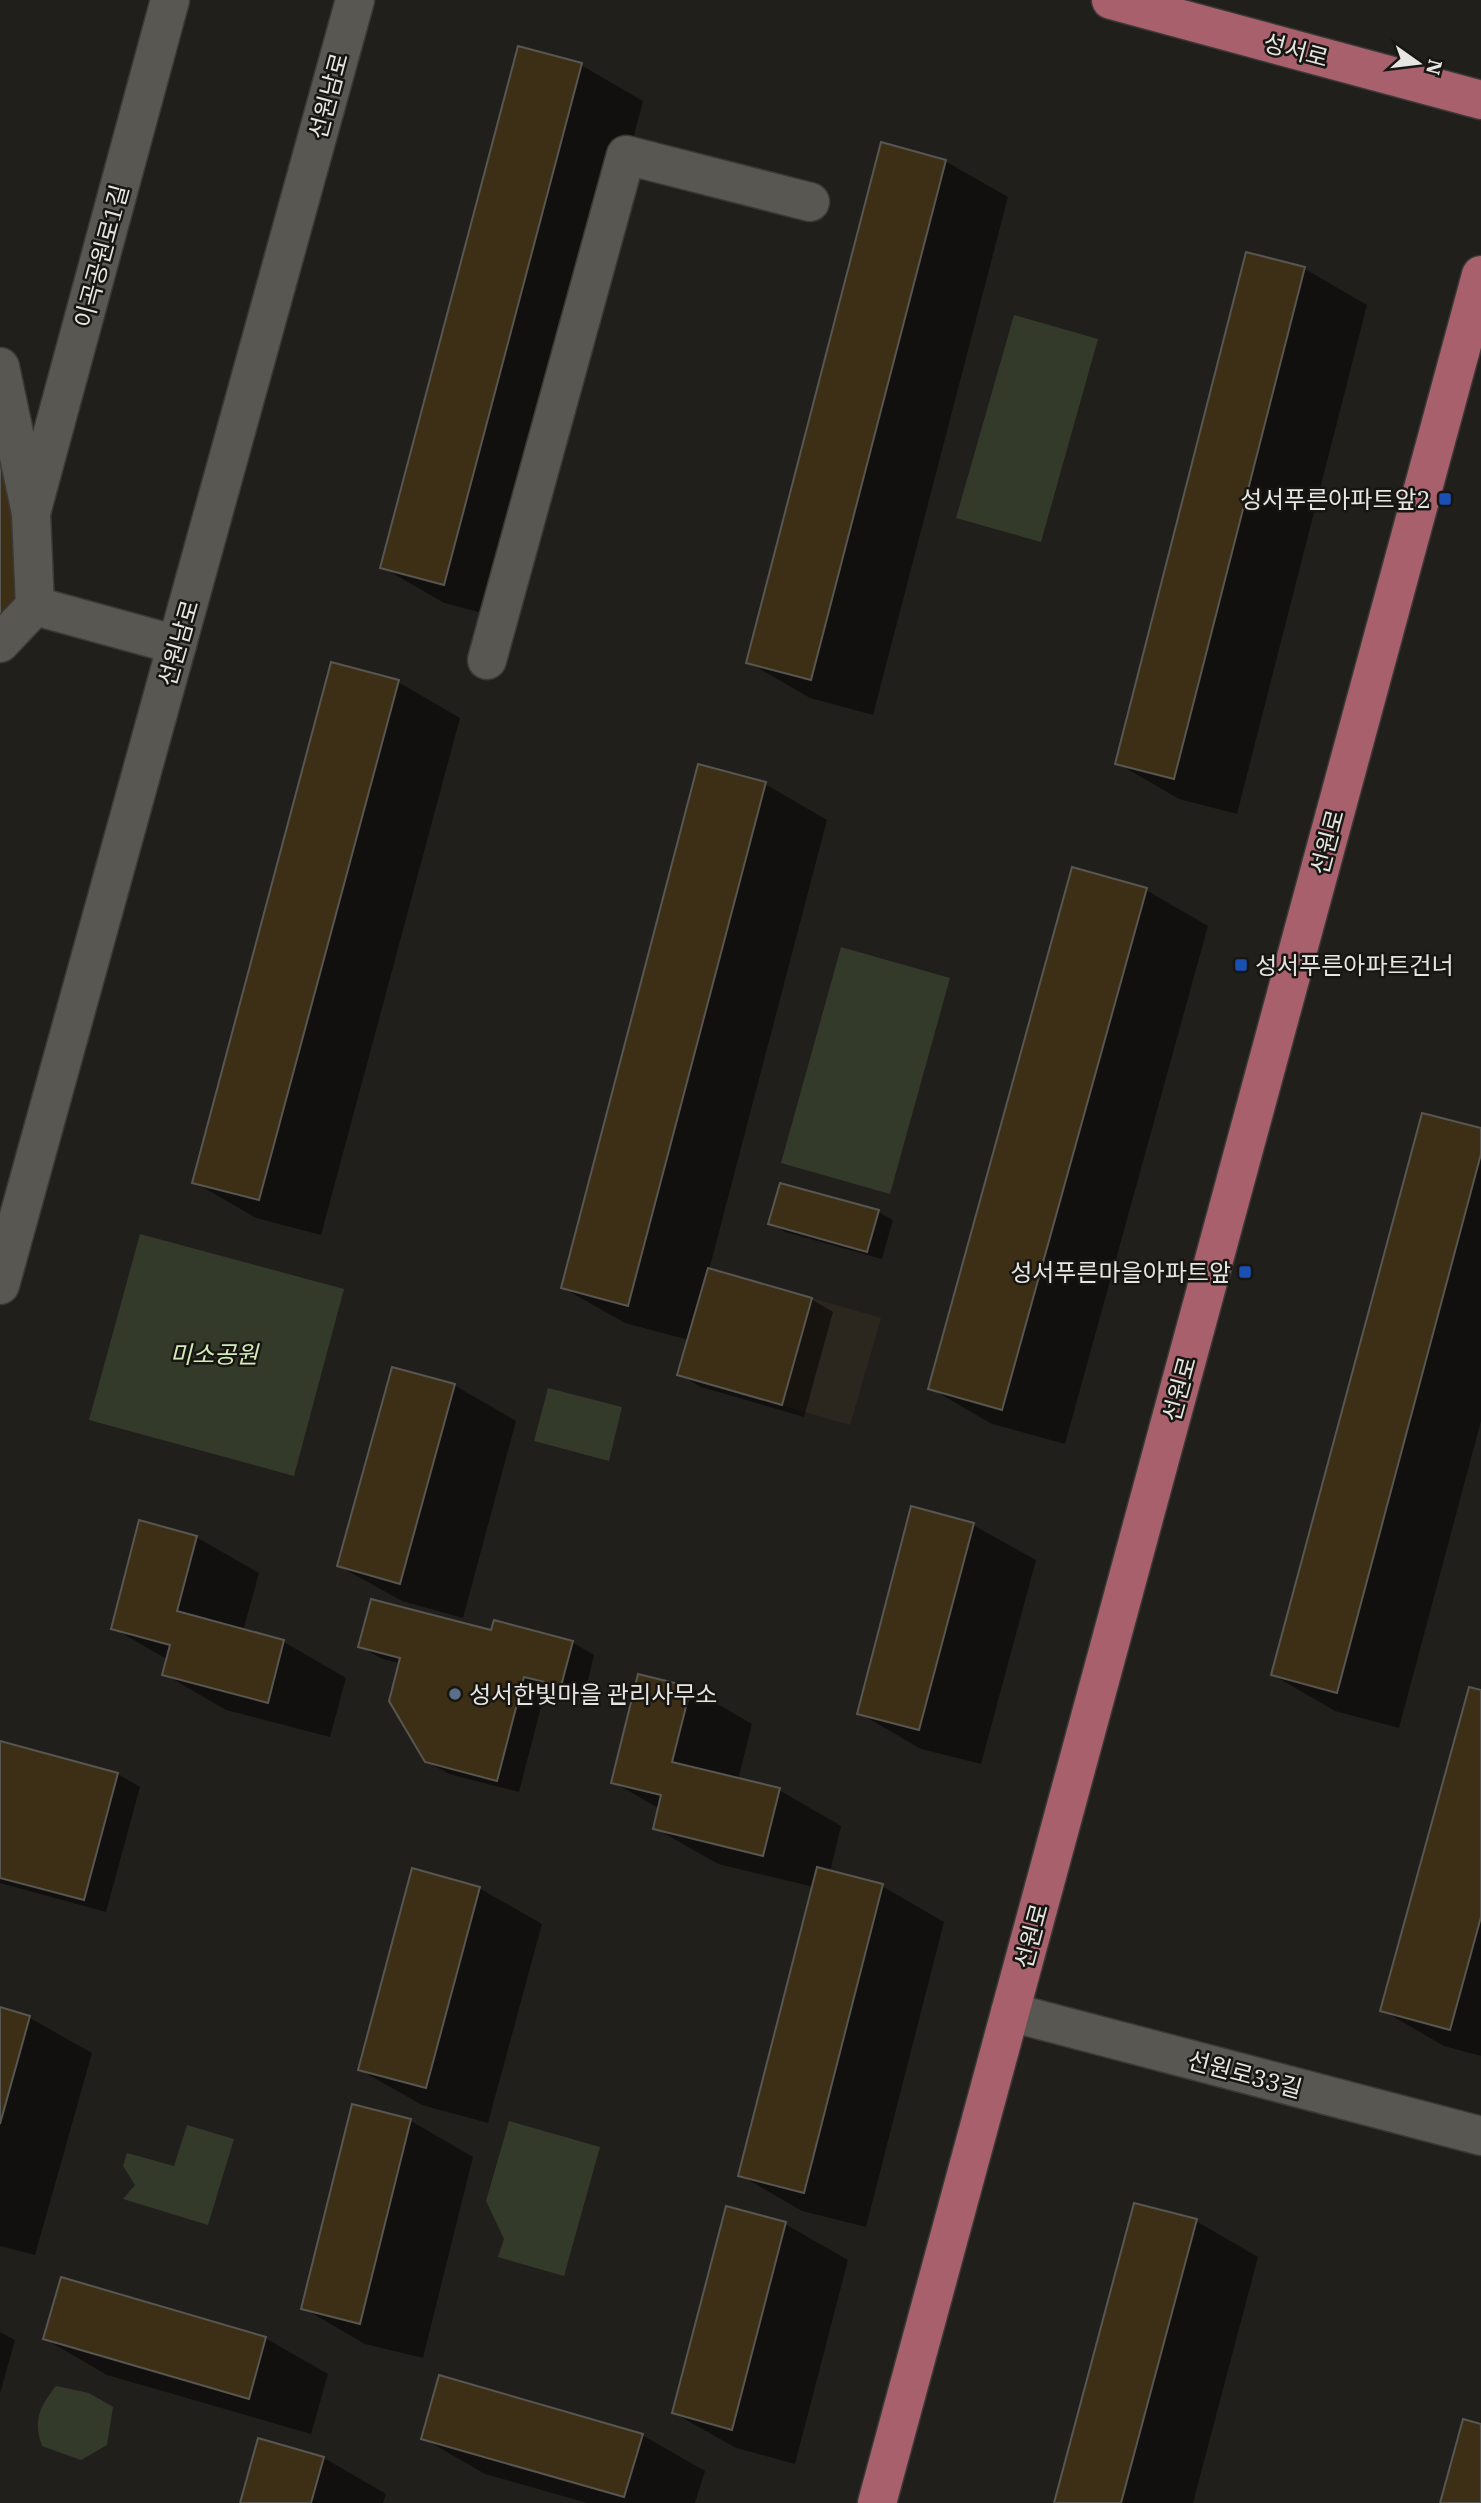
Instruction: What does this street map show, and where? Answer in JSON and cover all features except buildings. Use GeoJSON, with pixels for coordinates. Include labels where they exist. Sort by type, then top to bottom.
{"type":"FeatureCollection","features":[{"type":"Feature","properties":{"kind":"main road","name":"성서로"},"geometry":{"type":"LineString","coordinates":[[1111,0],[1481,100]]}},
{"type":"Feature","properties":{"kind":"main road","name":"선원로"},"geometry":{"type":"LineString","coordinates":[[877,2503],[1481,275]]}},
{"type":"Feature","properties":{"kind":"street","name":"이곡공원로1길"},"geometry":{"type":"LineString","coordinates":[[31,513],[170,0]]}},
{"type":"Feature","properties":{"kind":"street","name":"선원남로"},"geometry":{"type":"LineString","coordinates":[[0,1285],[15,1174],[177,645],[355,0]]}},
{"type":"Feature","properties":{"kind":"street"},"geometry":{"type":"LineString","coordinates":[[487,660],[626,155],[810,202]]}},
{"type":"Feature","properties":{"kind":"street","name":"이곡공원로1길"},"geometry":{"type":"LineString","coordinates":[[0,367],[31,513],[35,606]]}},
{"type":"Feature","properties":{"kind":"street"},"geometry":{"type":"LineString","coordinates":[[0,643],[35,606],[177,645]]}},
{"type":"Feature","properties":{"kind":"street","name":"선원로33길"},"geometry":{"type":"LineString","coordinates":[[1010,2012],[1481,2136]]}},
{"type":"Feature","properties":{"kind":"shaded area"},"geometry":{"type":"Polygon","coordinates":[[[708,1268],[881,1318],[850,1425],[677,1375],[708,1268]]]}},
{"type":"Feature","properties":{"kind":"green space"},"geometry":{"type":"Polygon","coordinates":[[[1014,315],[1098,339],[1041,542],[956,518],[1014,315]]]}},
{"type":"Feature","properties":{"kind":"green space"},"geometry":{"type":"Polygon","coordinates":[[[841,947],[950,978],[890,1194],[781,1163],[841,947]]]}},
{"type":"Feature","properties":{"kind":"green space","name":"미소공원"},"geometry":{"type":"Polygon","coordinates":[[[140,1234],[344,1289],[294,1476],[89,1420],[140,1234]]]}},
{"type":"Feature","properties":{"kind":"green space"},"geometry":{"type":"Polygon","coordinates":[[[548,1388],[622,1407],[609,1461],[534,1441],[548,1388]]]}},
{"type":"Feature","properties":{"kind":"green space"},"geometry":{"type":"Polygon","coordinates":[[[509,2121],[600,2147],[564,2276],[498,2257],[504,2239],[486,2201],[509,2121]]]}},
{"type":"Feature","properties":{"kind":"green space"},"geometry":{"type":"Polygon","coordinates":[[[187,2125],[234,2139],[208,2225],[123,2199],[135,2185],[123,2166],[127,2153],[174,2166],[187,2125]]]}},
{"type":"Feature","properties":{"kind":"green space"},"geometry":{"type":"Polygon","coordinates":[[[56,2386],[89,2393],[113,2407],[107,2445],[81,2460],[42,2446],[38,2429],[39,2414],[56,2386]]]}},
{"type":"Feature","properties":{"kind":"place","name":"성서푸른아파트앞2"},"geometry":{"type":"Point","coordinates":[1445,499]}},
{"type":"Feature","properties":{"kind":"place","name":"성서푸른아파트건너"},"geometry":{"type":"Point","coordinates":[1241,965]}},
{"type":"Feature","properties":{"kind":"place","name":"성서푸른마을아파트앞"},"geometry":{"type":"Point","coordinates":[1245,1272]}},
{"type":"Feature","properties":{"kind":"place","name":"성서한빛마을 관리사무소"},"geometry":{"type":"Point","coordinates":[455,1694]}}]}
